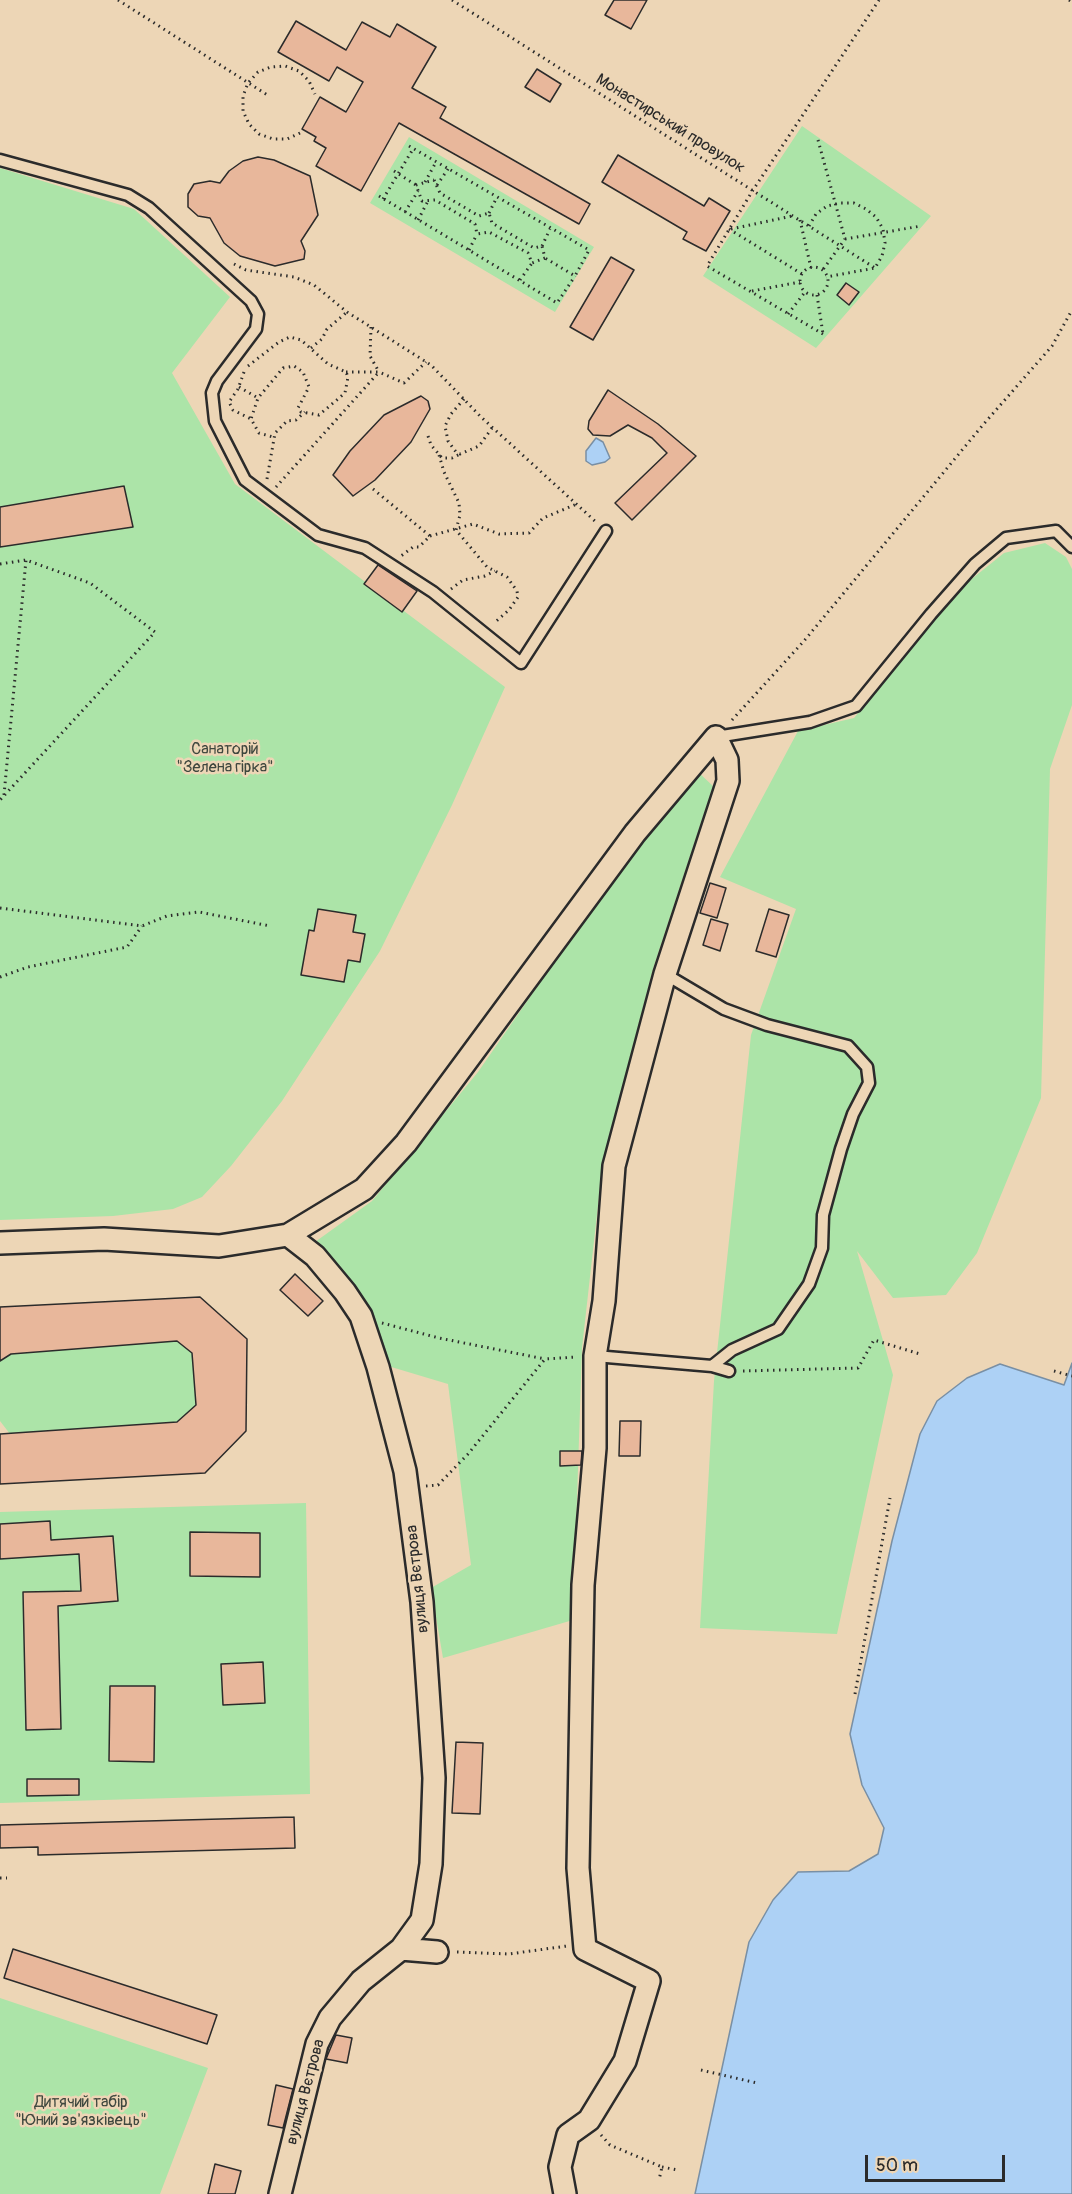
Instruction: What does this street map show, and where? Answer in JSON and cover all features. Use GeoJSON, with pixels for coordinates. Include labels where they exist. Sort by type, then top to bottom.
{"type":"FeatureCollection","features":[{"type":"Feature","properties":{"kind":"street"},"geometry":{"type":"LineString","coordinates":[[0,1243],[104,1239],[219,1246],[288,1235],[364,1189],[406,1143],[635,833],[716,737],[727,760],[728,780],[665,974],[614,1166],[604,1301],[595,1356],[595,1448],[583,1585],[578,1857],[585,1949],[649,1981],[625,2061],[589,2120],[568,2135],[560,2167],[565,2194]]}},
{"type":"Feature","properties":{"kind":"street","name":"вулиця Вєтрова"},"geometry":{"type":"LineString","coordinates":[[280,2194],[317,2044],[326,2026],[344,1998],[360,1981],[401,1949],[422,1920],[431,1864],[434,1778],[422,1602],[405,1471],[378,1367],[361,1316],[345,1292],[315,1256],[288,1235]]}},
{"type":"Feature","properties":{"kind":"street"},"geometry":{"type":"LineString","coordinates":[[401,1949],[437,1952]]}},
{"type":"Feature","properties":{"kind":"lane"},"geometry":{"type":"LineString","coordinates":[[0,160],[128,195],[149,208],[256,307],[258,314],[256,329],[217,381],[212,393],[215,421],[245,480],[318,535],[365,548],[391,565],[441,599],[521,663],[606,531]]}},
{"type":"Feature","properties":{"kind":"lane"},"geometry":{"type":"LineString","coordinates":[[716,737],[810,722],[856,706],[975,564],[1006,538],[1056,531],[1072,547]]}},
{"type":"Feature","properties":{"kind":"lane"},"geometry":{"type":"LineString","coordinates":[[665,974],[724,1009],[767,1025],[848,1046],[867,1067],[869,1083],[853,1114],[841,1149],[823,1215],[822,1248],[809,1284],[778,1329],[732,1350],[712,1366]]}},
{"type":"Feature","properties":{"kind":"lane"},"geometry":{"type":"LineString","coordinates":[[595,1356],[712,1366],[729,1371]]}},
{"type":"Feature","properties":{"kind":"path"},"geometry":{"type":"LineString","coordinates":[[118,0],[269,96]]}},
{"type":"Feature","properties":{"kind":"path","name":"Монастирський провулок"},"geometry":{"type":"LineString","coordinates":[[452,0],[875,268]]}},
{"type":"Feature","properties":{"kind":"path"},"geometry":{"type":"LineString","coordinates":[[817,294],[823,334],[707,266],[753,190],[879,0]]}},
{"type":"Feature","properties":{"kind":"path"},"geometry":{"type":"LineString","coordinates":[[300,133],[287,139],[273,139],[259,134],[249,124],[243,111],[243,96],[248,83],[264,69],[285,66],[299,71],[309,81],[315,94]]}},
{"type":"Feature","properties":{"kind":"path"},"geometry":{"type":"LineString","coordinates":[[818,140],[845,239]]}},
{"type":"Feature","properties":{"kind":"path"},"geometry":{"type":"LineString","coordinates":[[409,146],[448,169],[496,199],[589,250],[557,303],[381,198],[414,149]]}},
{"type":"Feature","properties":{"kind":"path"},"geometry":{"type":"LineString","coordinates":[[425,182],[436,162]]}},
{"type":"Feature","properties":{"kind":"path"},"geometry":{"type":"LineString","coordinates":[[437,186],[448,169]]}},
{"type":"Feature","properties":{"kind":"path"},"geometry":{"type":"LineString","coordinates":[[394,171],[416,185],[422,201],[435,200],[475,224],[477,234],[469,250]]}},
{"type":"Feature","properties":{"kind":"path"},"geometry":{"type":"LineString","coordinates":[[416,185],[434,180],[440,193],[479,216],[489,213]]}},
{"type":"Feature","properties":{"kind":"path"},"geometry":{"type":"LineString","coordinates":[[405,213],[418,191]]}},
{"type":"Feature","properties":{"kind":"path"},"geometry":{"type":"LineString","coordinates":[[496,199],[489,213],[492,223],[534,248],[542,246]]}},
{"type":"Feature","properties":{"kind":"path"},"geometry":{"type":"LineString","coordinates":[[418,220],[428,201]]}},
{"type":"Feature","properties":{"kind":"path"},"geometry":{"type":"LineString","coordinates":[[809,226],[816,214],[836,204],[854,203],[866,208],[876,217],[883,233],[882,256],[875,268],[826,277]]}},
{"type":"Feature","properties":{"kind":"path"},"geometry":{"type":"LineString","coordinates":[[729,229],[794,216]]}},
{"type":"Feature","properties":{"kind":"path"},"geometry":{"type":"LineString","coordinates":[[799,220],[811,268]]}},
{"type":"Feature","properties":{"kind":"path"},"geometry":{"type":"LineString","coordinates":[[822,271],[845,239],[921,226]]}},
{"type":"Feature","properties":{"kind":"path"},"geometry":{"type":"LineString","coordinates":[[550,229],[542,246],[545,258],[575,276]]}},
{"type":"Feature","properties":{"kind":"path"},"geometry":{"type":"LineString","coordinates":[[729,229],[802,274]]}},
{"type":"Feature","properties":{"kind":"path"},"geometry":{"type":"LineString","coordinates":[[477,234],[489,232],[528,253],[532,263]]}},
{"type":"Feature","properties":{"kind":"path"},"geometry":{"type":"LineString","coordinates":[[520,280],[532,263],[545,258]]}},
{"type":"Feature","properties":{"kind":"path"},"geometry":{"type":"LineString","coordinates":[[228,261],[246,270],[304,280],[347,312],[426,362],[492,428],[606,531]]}},
{"type":"Feature","properties":{"kind":"path"},"geometry":{"type":"LineString","coordinates":[[811,268],[822,271],[826,277],[827,286],[817,294],[805,292],[800,282],[802,274],[811,268]]}},
{"type":"Feature","properties":{"kind":"path"},"geometry":{"type":"LineString","coordinates":[[750,292],[800,282]]}},
{"type":"Feature","properties":{"kind":"path"},"geometry":{"type":"LineString","coordinates":[[788,314],[805,292]]}},
{"type":"Feature","properties":{"kind":"path"},"geometry":{"type":"LineString","coordinates":[[716,737],[804,641],[982,426],[1052,346],[1072,310]]}},
{"type":"Feature","properties":{"kind":"path"},"geometry":{"type":"LineString","coordinates":[[312,348],[327,329],[347,312]]}},
{"type":"Feature","properties":{"kind":"path"},"geometry":{"type":"LineString","coordinates":[[371,327],[370,356],[379,372]]}},
{"type":"Feature","properties":{"kind":"path"},"geometry":{"type":"LineString","coordinates":[[273,437],[259,433],[251,419],[237,413],[230,405],[230,398],[239,387],[249,365],[285,338],[301,340],[328,364],[346,372],[379,372],[404,383],[426,362]]}},
{"type":"Feature","properties":{"kind":"path"},"geometry":{"type":"LineString","coordinates":[[251,419],[258,398],[283,368],[294,366],[303,372],[309,382],[309,387],[299,403],[301,412],[319,415],[337,402],[348,385],[346,372]]}},
{"type":"Feature","properties":{"kind":"path"},"geometry":{"type":"LineString","coordinates":[[267,496],[379,372]]}},
{"type":"Feature","properties":{"kind":"path"},"geometry":{"type":"LineString","coordinates":[[239,387],[258,398]]}},
{"type":"Feature","properties":{"kind":"path"},"geometry":{"type":"LineString","coordinates":[[460,454],[448,441],[445,426],[451,414],[464,399]]}},
{"type":"Feature","properties":{"kind":"path"},"geometry":{"type":"LineString","coordinates":[[267,496],[273,437],[282,424],[296,420],[305,412]]}},
{"type":"Feature","properties":{"kind":"path"},"geometry":{"type":"LineString","coordinates":[[439,455],[449,459],[479,446],[492,428]]}},
{"type":"Feature","properties":{"kind":"path"},"geometry":{"type":"LineString","coordinates":[[428,436],[431,445],[439,455],[444,472],[459,503],[460,515],[456,530]]}},
{"type":"Feature","properties":{"kind":"path"},"geometry":{"type":"LineString","coordinates":[[373,489],[430,536]]}},
{"type":"Feature","properties":{"kind":"path"},"geometry":{"type":"LineString","coordinates":[[391,565],[413,547],[419,548],[430,536],[473,524],[499,534],[529,533],[543,518],[577,504]]}},
{"type":"Feature","properties":{"kind":"path"},"geometry":{"type":"LineString","coordinates":[[456,530],[487,567],[513,584],[518,597],[509,610],[494,623],[474,625]]}},
{"type":"Feature","properties":{"kind":"path"},"geometry":{"type":"LineString","coordinates":[[4,796],[26,560]]}},
{"type":"Feature","properties":{"kind":"path"},"geometry":{"type":"LineString","coordinates":[[0,564],[26,560],[90,583],[155,632],[0,800]]}},
{"type":"Feature","properties":{"kind":"path"},"geometry":{"type":"LineString","coordinates":[[441,599],[463,580],[485,576],[495,571]]}},
{"type":"Feature","properties":{"kind":"path"},"geometry":{"type":"LineString","coordinates":[[0,908],[142,926],[167,916],[199,912],[270,926]]}},
{"type":"Feature","properties":{"kind":"path"},"geometry":{"type":"LineString","coordinates":[[0,977],[28,967],[126,947],[142,926]]}},
{"type":"Feature","properties":{"kind":"path"},"geometry":{"type":"LineString","coordinates":[[361,1316],[439,1338],[545,1359],[595,1356]]}},
{"type":"Feature","properties":{"kind":"path"},"geometry":{"type":"LineString","coordinates":[[729,1371],[858,1368],[874,1340],[920,1354]]}},
{"type":"Feature","properties":{"kind":"path"},"geometry":{"type":"LineString","coordinates":[[405,1471],[420,1487],[438,1485],[468,1454],[545,1359]]}},
{"type":"Feature","properties":{"kind":"path"},"geometry":{"type":"LineString","coordinates":[[1054,1371],[1072,1376]]}},
{"type":"Feature","properties":{"kind":"path"},"geometry":{"type":"LineString","coordinates":[[855,1694],[890,1498]]}},
{"type":"Feature","properties":{"kind":"path"},"geometry":{"type":"LineString","coordinates":[[0,1878],[7,1878]]}},
{"type":"Feature","properties":{"kind":"path"},"geometry":{"type":"LineString","coordinates":[[437,1952],[509,1954],[569,1946],[585,1949]]}},
{"type":"Feature","properties":{"kind":"path"},"geometry":{"type":"LineString","coordinates":[[701,2070],[757,2083]]}},
{"type":"Feature","properties":{"kind":"path"},"geometry":{"type":"LineString","coordinates":[[589,2120],[610,2145],[662,2167],[678,2170]]}},
{"type":"Feature","properties":{"kind":"path"},"geometry":{"type":"LineString","coordinates":[[659,2180],[662,2167]]}},
{"type":"Feature","properties":{"kind":"green space"},"geometry":{"type":"Polygon","coordinates":[[[802,126],[931,216],[816,348],[703,276],[802,126]]]}},
{"type":"Feature","properties":{"kind":"green space"},"geometry":{"type":"Polygon","coordinates":[[[409,137],[594,247],[555,312],[370,203],[409,137]]]}},
{"type":"Feature","properties":{"kind":"green space","name":"Санаторій \"Зелена гірка\""},"geometry":{"type":"Polygon","coordinates":[[[0,168],[134,209],[230,297],[172,373],[235,484],[505,687],[452,805],[380,951],[282,1101],[231,1166],[202,1197],[173,1209],[113,1216],[0,1220],[0,168]]]}},
{"type":"Feature","properties":{"kind":"green space"},"geometry":{"type":"Polygon","coordinates":[[[1045,543],[1066,557],[1072,569],[1072,705],[1050,769],[1041,1098],[977,1253],[946,1295],[893,1298],[857,1251],[893,1375],[837,1634],[700,1628],[714,1381],[751,1035],[796,909],[720,877],[798,731],[854,718],[963,586],[1004,553],[1045,543]]]}},
{"type":"Feature","properties":{"kind":"green space"},"geometry":{"type":"Polygon","coordinates":[[[697,771],[713,786],[653,969],[603,1161],[582,1348],[573,1620],[443,1658],[431,1588],[471,1565],[448,1384],[388,1366],[359,1299],[315,1242],[372,1201],[478,1072],[656,815],[697,771]]]}},
{"type":"Feature","properties":{"kind":"green space"},"geometry":{"type":"Polygon","coordinates":[[[177,1341],[192,1353],[196,1405],[177,1422],[10,1434],[0,1421],[0,1361],[11,1354],[177,1341]]]}},
{"type":"Feature","properties":{"kind":"green space"},"geometry":{"type":"Polygon","coordinates":[[[306,1503],[310,1794],[0,1803],[0,1512],[306,1503]]]}},
{"type":"Feature","properties":{"kind":"green space","name":"Дитячий табір \"Юний зв'язківець\""},"geometry":{"type":"Polygon","coordinates":[[[0,1998],[208,2068],[160,2194],[0,2194],[0,1998]]]}},
{"type":"Feature","properties":{"kind":"water"},"geometry":{"type":"Polygon","coordinates":[[[596,438],[603,442],[610,458],[605,462],[592,465],[586,461],[586,451],[596,438]]]}},
{"type":"Feature","properties":{"kind":"water"},"geometry":{"type":"Polygon","coordinates":[[[1072,1363],[1072,2194],[695,2194],[749,1942],[773,1900],[798,1872],[849,1871],[878,1854],[884,1828],[862,1785],[850,1734],[892,1541],[920,1434],[937,1401],[967,1378],[1000,1364],[1064,1385],[1072,1363]]]}},
{"type":"Feature","properties":{"kind":"building"},"geometry":{"type":"Polygon","coordinates":[[[614,0],[647,0],[631,29],[605,15],[614,0]]]}},
{"type":"Feature","properties":{"kind":"building"},"geometry":{"type":"Polygon","coordinates":[[[296,21],[346,50],[362,22],[390,37],[397,24],[436,47],[412,88],[446,107],[440,118],[590,204],[579,224],[399,123],[361,191],[316,166],[326,148],[314,141],[316,137],[302,129],[320,97],[346,112],[363,82],[337,67],[329,81],[278,52],[296,21]]]}},
{"type":"Feature","properties":{"kind":"building"},"geometry":{"type":"Polygon","coordinates":[[[537,69],[561,84],[550,102],[525,87],[537,69]]]}},
{"type":"Feature","properties":{"kind":"building"},"geometry":{"type":"Polygon","coordinates":[[[618,155],[704,206],[709,198],[730,211],[706,251],[683,239],[687,232],[602,182],[618,155]]]}},
{"type":"Feature","properties":{"kind":"building"},"geometry":{"type":"Polygon","coordinates":[[[258,157],[274,160],[310,176],[318,215],[301,241],[305,251],[304,259],[275,266],[240,256],[224,243],[210,218],[198,216],[188,207],[188,194],[194,184],[210,181],[220,183],[229,171],[243,161],[258,157]]]}},
{"type":"Feature","properties":{"kind":"building"},"geometry":{"type":"Polygon","coordinates":[[[611,257],[634,270],[593,340],[570,327],[611,257]]]}},
{"type":"Feature","properties":{"kind":"building"},"geometry":{"type":"Polygon","coordinates":[[[846,283],[859,292],[849,305],[837,295],[846,283]]]}},
{"type":"Feature","properties":{"kind":"building"},"geometry":{"type":"Polygon","coordinates":[[[608,390],[658,424],[696,456],[632,520],[615,503],[667,453],[652,438],[628,425],[610,436],[593,435],[588,429],[589,421],[608,390]]]}},
{"type":"Feature","properties":{"kind":"building"},"geometry":{"type":"Polygon","coordinates":[[[421,396],[428,401],[430,409],[411,442],[375,480],[353,496],[333,475],[350,451],[384,415],[421,396]]]}},
{"type":"Feature","properties":{"kind":"building"},"geometry":{"type":"Polygon","coordinates":[[[124,486],[133,527],[0,547],[0,507],[124,486]]]}},
{"type":"Feature","properties":{"kind":"building"},"geometry":{"type":"Polygon","coordinates":[[[378,565],[417,591],[402,612],[364,584],[378,565]]]}},
{"type":"Feature","properties":{"kind":"building"},"geometry":{"type":"Polygon","coordinates":[[[710,883],[726,888],[717,918],[700,913],[710,883]]]}},
{"type":"Feature","properties":{"kind":"building"},"geometry":{"type":"Polygon","coordinates":[[[318,909],[356,915],[353,932],[365,934],[360,962],[348,960],[344,982],[301,975],[309,930],[314,931],[318,909]]]}},
{"type":"Feature","properties":{"kind":"building"},"geometry":{"type":"Polygon","coordinates":[[[769,909],[789,915],[776,957],[756,951],[769,909]]]}},
{"type":"Feature","properties":{"kind":"building"},"geometry":{"type":"Polygon","coordinates":[[[711,919],[728,924],[720,951],[703,945],[711,919]]]}},
{"type":"Feature","properties":{"kind":"building"},"geometry":{"type":"Polygon","coordinates":[[[295,1274],[323,1301],[308,1316],[280,1290],[295,1274]]]}},
{"type":"Feature","properties":{"kind":"building"},"geometry":{"type":"Polygon","coordinates":[[[200,1297],[247,1339],[246,1431],[205,1473],[0,1484],[0,1434],[177,1422],[196,1405],[192,1353],[177,1341],[11,1354],[0,1361],[0,1307],[200,1297]]]}},
{"type":"Feature","properties":{"kind":"building"},"geometry":{"type":"Polygon","coordinates":[[[620,1421],[641,1421],[640,1456],[619,1456],[620,1421]]]}},
{"type":"Feature","properties":{"kind":"building"},"geometry":{"type":"Polygon","coordinates":[[[560,1451],[582,1451],[581,1465],[560,1466],[560,1451]]]}},
{"type":"Feature","properties":{"kind":"building"},"geometry":{"type":"Polygon","coordinates":[[[50,1521],[51,1540],[113,1536],[118,1601],[58,1606],[61,1729],[26,1730],[23,1592],[81,1591],[79,1554],[0,1559],[0,1524],[50,1521]]]}},
{"type":"Feature","properties":{"kind":"building"},"geometry":{"type":"Polygon","coordinates":[[[190,1532],[260,1533],[260,1577],[190,1576],[190,1532]]]}},
{"type":"Feature","properties":{"kind":"building"},"geometry":{"type":"Polygon","coordinates":[[[263,1662],[265,1703],[223,1705],[221,1664],[263,1662]]]}},
{"type":"Feature","properties":{"kind":"building"},"geometry":{"type":"Polygon","coordinates":[[[110,1686],[155,1686],[154,1762],[109,1761],[110,1686]]]}},
{"type":"Feature","properties":{"kind":"building"},"geometry":{"type":"Polygon","coordinates":[[[456,1742],[483,1743],[480,1814],[452,1813],[456,1742]]]}},
{"type":"Feature","properties":{"kind":"building"},"geometry":{"type":"Polygon","coordinates":[[[27,1779],[79,1779],[79,1795],[27,1796],[27,1779]]]}},
{"type":"Feature","properties":{"kind":"building"},"geometry":{"type":"Polygon","coordinates":[[[294,1817],[295,1848],[38,1855],[38,1847],[0,1848],[0,1825],[294,1817]]]}},
{"type":"Feature","properties":{"kind":"building"},"geometry":{"type":"Polygon","coordinates":[[[13,1949],[217,2015],[207,2044],[4,1978],[13,1949]]]}},
{"type":"Feature","properties":{"kind":"building"},"geometry":{"type":"Polygon","coordinates":[[[336,2035],[352,2038],[347,2063],[326,2059],[336,2035]]]}},
{"type":"Feature","properties":{"kind":"building"},"geometry":{"type":"Polygon","coordinates":[[[276,2085],[293,2089],[283,2128],[268,2125],[276,2085]]]}},
{"type":"Feature","properties":{"kind":"building"},"geometry":{"type":"Polygon","coordinates":[[[215,2164],[241,2171],[235,2194],[208,2194],[215,2164]]]}}]}
